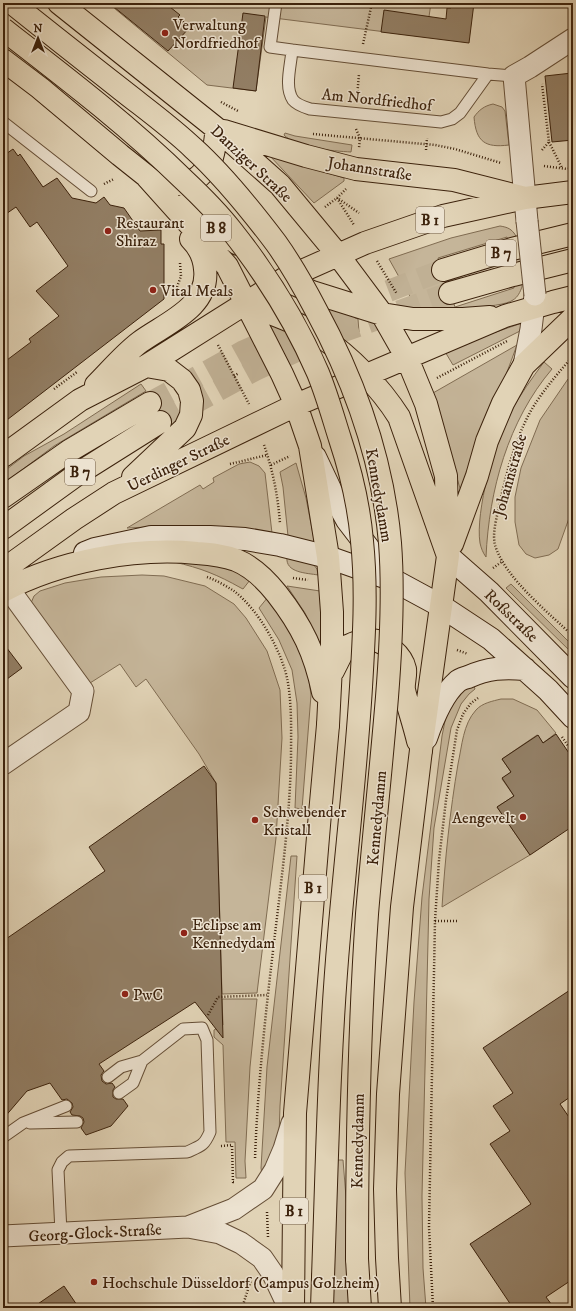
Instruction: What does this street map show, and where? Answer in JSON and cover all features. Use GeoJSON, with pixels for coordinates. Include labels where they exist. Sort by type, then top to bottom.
{"type":"FeatureCollection","features":[{"type":"Feature","properties":{"kind":"main road","name":"Danziger Straße"},"geometry":{"type":"LineString","coordinates":[[12,3],[159,119],[193,148],[230,187],[278,246],[300,280],[331,337]]}},
{"type":"Feature","properties":{"kind":"main road","name":"Danziger Straße"},"geometry":{"type":"LineString","coordinates":[[60,3],[217,129],[280,185],[338,255],[384,318],[407,358]]}},
{"type":"Feature","properties":{"kind":"main road","name":"Kennedydamm"},"geometry":{"type":"LineString","coordinates":[[3,29],[72,82],[151,148],[208,203],[231,230],[264,275],[289,314],[303,341],[332,410],[351,473],[357,500],[362,540],[364,633],[359,717],[338,949],[328,1115],[322,1308]]}},
{"type":"Feature","properties":{"kind":"main road"},"geometry":{"type":"LineString","coordinates":[[3,60],[46,92],[148,177],[227,266],[247,304],[299,325],[320,336],[369,374],[399,417],[448,556]]}},
{"type":"Feature","properties":{"kind":"main road"},"geometry":{"type":"LineString","coordinates":[[120,155],[175,184],[188,182],[198,179],[211,159],[217,129]]}},
{"type":"Feature","properties":{"kind":"main road","name":"Johannstraße"},"geometry":{"type":"LineString","coordinates":[[217,129],[306,156],[356,169],[454,180],[525,198]]}},
{"type":"Feature","properties":{"kind":"main road"},"geometry":{"type":"LineString","coordinates":[[3,456],[80,400],[139,343],[190,308],[198,299],[205,282],[206,273],[199,248],[137,188],[120,155]]}},
{"type":"Feature","properties":{"kind":"main road","name":"B 8"},"geometry":{"type":"LineString","coordinates":[[148,177],[284,279],[312,292],[384,318],[463,319],[505,316]]}},
{"type":"Feature","properties":{"kind":"main road","name":"Johannstraße"},"geometry":{"type":"LineString","coordinates":[[247,304],[284,279],[365,243],[443,216],[525,198],[573,192]]}},
{"type":"Feature","properties":{"kind":"main road","name":"B 7"},"geometry":{"type":"LineString","coordinates":[[443,270],[512,249],[573,234]]}},
{"type":"Feature","properties":{"kind":"main road","name":"B 7"},"geometry":{"type":"LineString","coordinates":[[450,293],[573,260]]}},
{"type":"Feature","properties":{"kind":"main road"},"geometry":{"type":"LineString","coordinates":[[369,374],[505,316],[534,301],[573,297]]}},
{"type":"Feature","properties":{"kind":"main road"},"geometry":{"type":"LineString","coordinates":[[80,400],[146,366],[247,304]]}},
{"type":"Feature","properties":{"kind":"main road","name":"B 1"},"geometry":{"type":"LineString","coordinates":[[247,304],[296,405],[310,446],[328,557],[332,612],[332,647],[328,725],[295,1113],[293,1308]]}},
{"type":"Feature","properties":{"kind":"main road"},"geometry":{"type":"LineString","coordinates":[[369,374],[383,349],[386,337],[384,318]]}},
{"type":"Feature","properties":{"kind":"main road","name":"Johannstraße"},"geometry":{"type":"LineString","coordinates":[[448,556],[477,476],[487,441],[503,403],[524,365],[573,318]]}},
{"type":"Feature","properties":{"kind":"main road","name":"Kennedydamm"},"geometry":{"type":"LineString","coordinates":[[331,337],[355,392],[373,451],[386,510],[392,578],[391,646],[368,911],[361,1014],[358,1119],[357,1259],[360,1308]]}},
{"type":"Feature","properties":{"kind":"main road"},"geometry":{"type":"LineString","coordinates":[[407,358],[426,404],[446,476],[448,556]]}},
{"type":"Feature","properties":{"kind":"main road"},"geometry":{"type":"LineString","coordinates":[[114,493],[174,439],[184,428],[191,415],[192,401],[189,390],[182,380],[169,370],[146,366]]}},
{"type":"Feature","properties":{"kind":"main road","name":"Uerdinger Straße"},"geometry":{"type":"LineString","coordinates":[[5,583],[74,519],[114,493],[296,405],[369,374]]}},
{"type":"Feature","properties":{"kind":"main road","name":"B 7"},"geometry":{"type":"LineString","coordinates":[[3,497],[69,451],[155,412],[79,473],[3,528]]}},
{"type":"Feature","properties":{"kind":"main road"},"geometry":{"type":"LineString","coordinates":[[5,583],[31,578],[89,560],[135,553],[179,551],[220,554],[237,560],[265,579],[293,615],[306,637],[323,690],[328,725]]}},
{"type":"Feature","properties":{"kind":"main road","name":"Kennedydamm"},"geometry":{"type":"LineString","coordinates":[[390,1308],[385,1189],[388,1094],[402,907],[421,750],[448,556]]}},
{"type":"Feature","properties":{"kind":"main road"},"geometry":{"type":"LineString","coordinates":[[331,675],[345,647],[362,641],[371,640],[379,642],[392,650],[402,660],[405,670],[404,688],[421,750]]}},
{"type":"Feature","properties":{"kind":"street"},"geometry":{"type":"LineString","coordinates":[[514,76],[573,39]]}},
{"type":"Feature","properties":{"kind":"street","name":"Johannstraße"},"geometry":{"type":"LineString","coordinates":[[514,76],[534,301],[524,365]]}},
{"type":"Feature","properties":{"kind":"street"},"geometry":{"type":"LineString","coordinates":[[310,446],[331,491],[347,520],[393,580]]}},
{"type":"Feature","properties":{"kind":"street"},"geometry":{"type":"LineString","coordinates":[[31,578],[95,548],[152,537],[210,537],[245,539],[280,545],[328,557]]}},
{"type":"Feature","properties":{"kind":"street","name":"Roßstraße"},"geometry":{"type":"LineString","coordinates":[[448,556],[489,592],[572,674]]}},
{"type":"Feature","properties":{"kind":"street","name":"Roßstraße"},"geometry":{"type":"LineString","coordinates":[[328,557],[393,580],[441,606],[491,639],[548,690],[573,717]]}},
{"type":"Feature","properties":{"kind":"street"},"geometry":{"type":"LineString","coordinates":[[3,764],[78,712],[83,691],[5,583]]}},
{"type":"Feature","properties":{"kind":"street"},"geometry":{"type":"LineString","coordinates":[[421,750],[435,714],[457,681],[476,673],[494,668],[506,667],[525,669]]}},
{"type":"Feature","properties":{"kind":"street","name":"Georg-Glock-Straße"},"geometry":{"type":"LineString","coordinates":[[3,1236],[188,1227],[215,1218],[234,1209],[262,1189],[275,1170],[284,1149],[295,1113]]}},
{"type":"Feature","properties":{"kind":"street","name":"Georg-Glock-Straße"},"geometry":{"type":"LineString","coordinates":[[188,1227],[220,1234],[241,1243],[262,1258],[273,1274],[289,1308]]}},
{"type":"Feature","properties":{"kind":"lane"},"geometry":{"type":"LineString","coordinates":[[276,3],[270,47],[514,76]]}},
{"type":"Feature","properties":{"kind":"lane","name":"Am Nordfriedhof"},"geometry":{"type":"LineString","coordinates":[[292,50],[289,86],[290,94],[294,101],[301,106],[310,109],[441,122],[452,119],[460,113],[488,74]]}},
{"type":"Feature","properties":{"kind":"lane"},"geometry":{"type":"LineString","coordinates":[[3,122],[91,191]]}},
{"type":"Feature","properties":{"kind":"lane"},"geometry":{"type":"LineString","coordinates":[[61,1234],[58,1170],[62,1162],[69,1156],[187,1152],[206,1142],[210,1132],[207,1040],[202,1028],[183,1029],[142,1061],[121,1068],[108,1077]]}},
{"type":"Feature","properties":{"kind":"lane"},"geometry":{"type":"LineString","coordinates":[[119,1093],[133,1083],[142,1061]]}},
{"type":"Feature","properties":{"kind":"lane"},"geometry":{"type":"LineString","coordinates":[[3,1137],[23,1123],[66,1106]]}},
{"type":"Feature","properties":{"kind":"lane"},"geometry":{"type":"LineString","coordinates":[[23,1123],[77,1122]]}},
{"type":"Feature","properties":{"kind":"path"},"geometry":{"type":"LineString","coordinates":[[362,48],[372,3]]}},
{"type":"Feature","properties":{"kind":"path"},"geometry":{"type":"LineString","coordinates":[[356,101],[360,71]]}},
{"type":"Feature","properties":{"kind":"path"},"geometry":{"type":"LineString","coordinates":[[542,84],[549,142],[562,169]]}},
{"type":"Feature","properties":{"kind":"path","name":"Danziger Straße"},"geometry":{"type":"LineString","coordinates":[[220,102],[241,112]]}},
{"type":"Feature","properties":{"kind":"path","name":"Johannstraße"},"geometry":{"type":"LineString","coordinates":[[312,133],[427,144],[454,149],[503,164]]}},
{"type":"Feature","properties":{"kind":"path"},"geometry":{"type":"LineString","coordinates":[[426,150],[428,138]]}},
{"type":"Feature","properties":{"kind":"path"},"geometry":{"type":"LineString","coordinates":[[539,153],[549,142]]}},
{"type":"Feature","properties":{"kind":"path"},"geometry":{"type":"LineString","coordinates":[[540,166],[562,169],[573,168]]}},
{"type":"Feature","properties":{"kind":"path"},"geometry":{"type":"LineString","coordinates":[[108,174],[119,184]]}},
{"type":"Feature","properties":{"kind":"path"},"geometry":{"type":"LineString","coordinates":[[102,185],[114,179]]}},
{"type":"Feature","properties":{"kind":"path"},"geometry":{"type":"LineString","coordinates":[[321,210],[337,198]]}},
{"type":"Feature","properties":{"kind":"path"},"geometry":{"type":"LineString","coordinates":[[337,198],[358,213]]}},
{"type":"Feature","properties":{"kind":"path"},"geometry":{"type":"LineString","coordinates":[[337,198],[353,223]]}},
{"type":"Feature","properties":{"kind":"path"},"geometry":{"type":"LineString","coordinates":[[180,261],[181,276]]}},
{"type":"Feature","properties":{"kind":"path"},"geometry":{"type":"LineString","coordinates":[[378,263],[398,295]]}},
{"type":"Feature","properties":{"kind":"path"},"geometry":{"type":"LineString","coordinates":[[434,379],[513,338]]}},
{"type":"Feature","properties":{"kind":"path"},"geometry":{"type":"LineString","coordinates":[[218,345],[249,405]]}},
{"type":"Feature","properties":{"kind":"path","name":"Johannstraße"},"geometry":{"type":"LineString","coordinates":[[573,356],[561,369],[535,404],[523,427],[506,476],[495,528],[495,544],[503,561],[518,582],[573,636]]}},
{"type":"Feature","properties":{"kind":"path"},"geometry":{"type":"LineString","coordinates":[[234,376],[239,373]]}},
{"type":"Feature","properties":{"kind":"path"},"geometry":{"type":"LineString","coordinates":[[264,445],[271,466],[277,493],[280,528]]}},
{"type":"Feature","properties":{"kind":"path"},"geometry":{"type":"LineString","coordinates":[[230,464],[267,455]]}},
{"type":"Feature","properties":{"kind":"path"},"geometry":{"type":"LineString","coordinates":[[271,466],[291,455]]}},
{"type":"Feature","properties":{"kind":"path"},"geometry":{"type":"LineString","coordinates":[[492,569],[503,561]]}},
{"type":"Feature","properties":{"kind":"path"},"geometry":{"type":"LineString","coordinates":[[204,576],[224,586],[242,599],[258,617],[271,639],[284,668],[290,700],[291,736],[289,807],[267,995],[256,1129],[255,1165]]}},
{"type":"Feature","properties":{"kind":"path"},"geometry":{"type":"LineString","coordinates":[[292,578],[312,581]]}},
{"type":"Feature","properties":{"kind":"path"},"geometry":{"type":"LineString","coordinates":[[456,649],[473,656]]}},
{"type":"Feature","properties":{"kind":"path"},"geometry":{"type":"LineString","coordinates":[[433,1308],[429,1227],[436,921],[439,860],[446,800],[457,730],[463,714],[471,703],[482,696]]}},
{"type":"Feature","properties":{"kind":"path"},"geometry":{"type":"LineString","coordinates":[[436,921],[458,921]]}},
{"type":"Feature","properties":{"kind":"path"},"geometry":{"type":"LineString","coordinates":[[218,997],[267,995]]}},
{"type":"Feature","properties":{"kind":"path"},"geometry":{"type":"LineString","coordinates":[[200,1146],[232,1145],[233,1182],[240,1182]]}},
{"type":"Feature","properties":{"kind":"path"},"geometry":{"type":"LineString","coordinates":[[262,1258],[266,1249],[269,1231],[266,1205]]}},
{"type":"Feature","properties":{"kind":"shaded area"},"geometry":{"type":"Polygon","coordinates":[[[108,3],[431,3],[426,37],[266,17],[256,91],[207,85],[108,3]]]}},
{"type":"Feature","properties":{"kind":"shaded area"},"geometry":{"type":"Polygon","coordinates":[[[493,104],[502,107],[505,111],[509,145],[501,146],[483,142],[477,132],[474,117],[482,109],[493,104]]]}},
{"type":"Feature","properties":{"kind":"shaded area"},"geometry":{"type":"Polygon","coordinates":[[[285,133],[352,145],[351,152],[325,150],[306,146],[290,139],[284,135],[285,133]]]}},
{"type":"Feature","properties":{"kind":"shaded area"},"geometry":{"type":"Polygon","coordinates":[[[269,155],[344,178],[344,181],[314,203],[269,155]]]}},
{"type":"Feature","properties":{"kind":"shaded area"},"geometry":{"type":"Polygon","coordinates":[[[500,226],[508,228],[512,231],[518,243],[521,259],[522,287],[520,293],[513,300],[495,305],[452,309],[417,309],[389,259],[451,238],[500,226]],[[507,237],[438,258],[455,307],[514,288],[507,237]]]}},
{"type":"Feature","properties":{"kind":"shaded area"},"geometry":{"type":"Polygon","coordinates":[[[333,310],[358,319],[359,332],[354,335],[344,332],[333,310]]]}},
{"type":"Feature","properties":{"kind":"shaded area"},"geometry":{"type":"Polygon","coordinates":[[[522,323],[520,331],[453,365],[444,350],[522,323]]]}},
{"type":"Feature","properties":{"kind":"shaded area"},"geometry":{"type":"Polygon","coordinates":[[[517,345],[463,491],[461,492],[433,393],[517,345]]]}},
{"type":"Feature","properties":{"kind":"shaded area"},"geometry":{"type":"Polygon","coordinates":[[[544,362],[552,369],[537,389],[524,411],[504,457],[491,507],[486,557],[480,545],[480,514],[483,496],[498,440],[510,413],[544,362]]]}},
{"type":"Feature","properties":{"kind":"shaded area"},"geometry":{"type":"Polygon","coordinates":[[[573,378],[573,507],[558,549],[549,555],[535,558],[526,554],[519,545],[515,522],[515,497],[521,468],[540,420],[568,379],[573,378]]]}},
{"type":"Feature","properties":{"kind":"shaded area"},"geometry":{"type":"Polygon","coordinates":[[[141,384],[146,391],[54,446],[3,484],[3,472],[24,456],[64,434],[141,384]]]}},
{"type":"Feature","properties":{"kind":"shaded area"},"geometry":{"type":"Polygon","coordinates":[[[250,462],[259,466],[265,473],[272,533],[198,526],[127,528],[200,485],[203,489],[214,482],[213,478],[239,464],[250,462]]]}},
{"type":"Feature","properties":{"kind":"shaded area"},"geometry":{"type":"Polygon","coordinates":[[[296,463],[306,498],[315,544],[288,536],[280,472],[296,463]]]}},
{"type":"Feature","properties":{"kind":"shaded area"},"geometry":{"type":"Polygon","coordinates":[[[287,557],[313,564],[317,569],[318,575],[303,573],[293,569],[287,562],[287,557]]]}},
{"type":"Feature","properties":{"kind":"shaded area"},"geometry":{"type":"Polygon","coordinates":[[[174,562],[226,566],[250,580],[243,589],[209,572],[174,562]]]}},
{"type":"Feature","properties":{"kind":"shaded area"},"geometry":{"type":"Polygon","coordinates":[[[142,575],[164,576],[205,586],[234,604],[246,618],[267,651],[280,690],[282,738],[276,838],[257,993],[222,994],[216,783],[199,754],[146,679],[136,687],[120,664],[90,683],[31,603],[34,596],[40,591],[65,583],[101,577],[142,575]]]}},
{"type":"Feature","properties":{"kind":"shaded area"},"geometry":{"type":"Polygon","coordinates":[[[511,584],[573,646],[573,654],[506,588],[511,584]]]}},
{"type":"Feature","properties":{"kind":"shaded area"},"geometry":{"type":"Polygon","coordinates":[[[287,586],[320,591],[321,647],[305,613],[287,586]]]}},
{"type":"Feature","properties":{"kind":"shaded area"},"geometry":{"type":"Polygon","coordinates":[[[268,597],[283,620],[298,648],[308,673],[311,695],[302,809],[295,808],[298,737],[297,703],[292,670],[279,640],[259,608],[268,597]]]}},
{"type":"Feature","properties":{"kind":"shaded area"},"geometry":{"type":"Polygon","coordinates":[[[473,683],[475,689],[461,704],[451,728],[434,828],[429,899],[422,1196],[423,1268],[426,1308],[410,1308],[405,1173],[414,1002],[422,897],[442,736],[446,716],[459,692],[473,683]]]}},
{"type":"Feature","properties":{"kind":"shaded area"},"geometry":{"type":"Polygon","coordinates":[[[501,699],[513,699],[537,710],[556,733],[543,743],[537,735],[502,759],[511,772],[502,779],[514,796],[497,807],[530,855],[442,907],[450,817],[458,764],[466,728],[468,722],[478,708],[484,704],[501,699]]]}},
{"type":"Feature","properties":{"kind":"shaded area"},"geometry":{"type":"Polygon","coordinates":[[[291,856],[297,856],[279,1136],[262,1175],[261,1168],[267,1067],[291,856]]]}},
{"type":"Feature","properties":{"kind":"shaded area"},"geometry":{"type":"Polygon","coordinates":[[[222,999],[257,999],[250,1067],[245,1161],[246,1178],[236,1178],[235,1142],[226,1142],[223,1045],[214,1037],[214,1030],[223,1025],[222,999]]]}},
{"type":"Feature","properties":{"kind":"shaded area"},"geometry":{"type":"Polygon","coordinates":[[[335,1160],[343,1160],[351,1259],[352,1308],[332,1308],[335,1160]]]}},
{"type":"Feature","properties":{"kind":"building","name":"Verwaltung Nordfriedhof"},"geometry":{"type":"Polygon","coordinates":[[[109,3],[165,3],[180,15],[178,17],[190,27],[168,51],[109,3]]]}},
{"type":"Feature","properties":{"kind":"building"},"geometry":{"type":"Polygon","coordinates":[[[452,3],[474,3],[469,43],[381,32],[384,10],[446,19],[447,8],[451,8],[452,3]]]}},
{"type":"Feature","properties":{"kind":"building"},"geometry":{"type":"Polygon","coordinates":[[[243,13],[265,16],[256,91],[233,88],[243,13]]]}},
{"type":"Feature","properties":{"kind":"building"},"geometry":{"type":"Polygon","coordinates":[[[572,73],[573,140],[552,142],[545,76],[572,73]]]}},
{"type":"Feature","properties":{"kind":"building"},"geometry":{"type":"Polygon","coordinates":[[[13,149],[18,156],[20,154],[43,187],[57,178],[72,198],[96,203],[104,197],[110,205],[124,208],[140,231],[161,230],[161,244],[164,244],[164,299],[3,423],[3,363],[31,342],[29,339],[59,316],[36,291],[68,266],[37,222],[30,227],[16,207],[3,216],[3,156],[13,149]]]}},
{"type":"Feature","properties":{"kind":"building"},"geometry":{"type":"Polygon","coordinates":[[[3,643],[22,668],[3,682],[3,643]]]}},
{"type":"Feature","properties":{"kind":"building"},"geometry":{"type":"Polygon","coordinates":[[[556,734],[573,759],[573,826],[530,855],[497,807],[514,796],[502,778],[511,772],[502,759],[538,735],[543,743],[556,734]]]}},
{"type":"Feature","properties":{"kind":"building"},"geometry":{"type":"Polygon","coordinates":[[[204,766],[216,783],[223,1038],[195,1002],[99,1064],[104,1071],[101,1075],[102,1081],[106,1084],[112,1083],[115,1087],[113,1090],[113,1097],[116,1099],[123,1099],[128,1106],[111,1126],[86,1135],[81,1128],[84,1122],[83,1118],[72,1115],[70,1112],[73,1107],[72,1103],[67,1099],[62,1100],[50,1083],[27,1091],[3,1119],[3,941],[105,871],[89,847],[204,766]]]}},
{"type":"Feature","properties":{"kind":"building"},"geometry":{"type":"Polygon","coordinates":[[[573,988],[573,1095],[560,1104],[573,1123],[573,1279],[546,1297],[554,1308],[513,1308],[470,1244],[531,1204],[490,1144],[510,1131],[493,1106],[513,1093],[483,1048],[573,988]]]}},
{"type":"Feature","properties":{"kind":"building"},"geometry":{"type":"Polygon","coordinates":[[[64,1286],[79,1308],[32,1308],[64,1286]]]}},
{"type":"Feature","properties":{"kind":"tunnel"},"geometry":{"type":"LineString","coordinates":[[150,403],[244,351],[318,318],[443,270]]}},
{"type":"Feature","properties":{"kind":"tunnel"},"geometry":{"type":"LineString","coordinates":[[160,422],[255,370],[327,337],[450,293]]}},
{"type":"Feature","properties":{"kind":"place","name":"Verwaltung Nordfriedhof"},"geometry":{"type":"Point","coordinates":[165,33]}},
{"type":"Feature","properties":{"kind":"place","name":"Restaurant Shiraz"},"geometry":{"type":"Point","coordinates":[108,231]}},
{"type":"Feature","properties":{"kind":"place","name":"Vital Meals"},"geometry":{"type":"Point","coordinates":[153,290]}},
{"type":"Feature","properties":{"kind":"place","name":"Aengevelt"},"geometry":{"type":"Point","coordinates":[523,817]}},
{"type":"Feature","properties":{"kind":"place","name":"Schwebender Kristall"},"geometry":{"type":"Point","coordinates":[255,820]}},
{"type":"Feature","properties":{"kind":"place","name":"Eclipse am Kennedydam"},"geometry":{"type":"Point","coordinates":[184,933]}},
{"type":"Feature","properties":{"kind":"place","name":"PwC"},"geometry":{"type":"Point","coordinates":[125,994]}},
{"type":"Feature","properties":{"kind":"place","name":"Hochschule Düsseldorf (Campus Golzheim)"},"geometry":{"type":"Point","coordinates":[94,1282]}}]}
